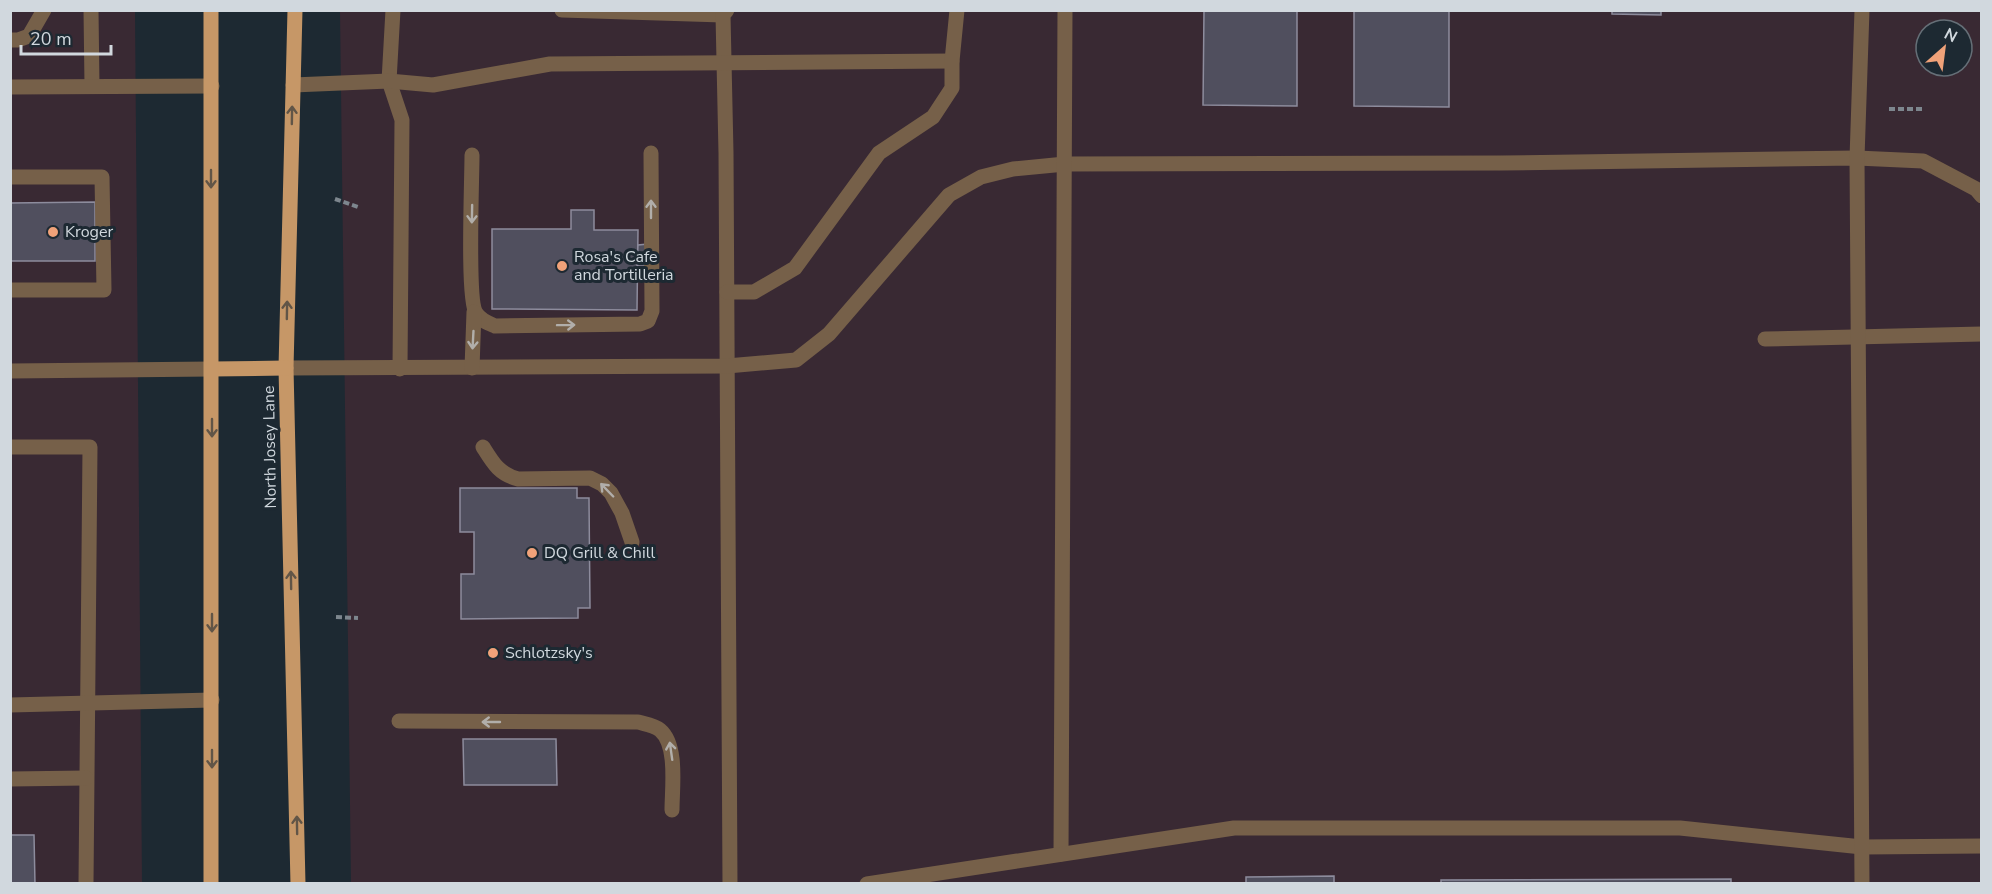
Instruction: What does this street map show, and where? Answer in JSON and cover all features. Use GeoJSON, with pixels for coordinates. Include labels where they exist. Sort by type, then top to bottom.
{"type":"FeatureCollection","features":[{"type":"Feature","properties":{"kind":"main road"},"geometry":{"type":"LineString","coordinates":[[211,10],[211,884]]}},
{"type":"Feature","properties":{"kind":"main road","name":"North Josey Lane"},"geometry":{"type":"LineString","coordinates":[[295,10],[286,368],[298,884]]}},
{"type":"Feature","properties":{"kind":"main road"},"geometry":{"type":"LineString","coordinates":[[212,369],[286,368]]}},
{"type":"Feature","properties":{"kind":"lane"},"geometry":{"type":"LineString","coordinates":[[10,40],[29,36],[44,10]]}},
{"type":"Feature","properties":{"kind":"lane"},"geometry":{"type":"LineString","coordinates":[[92,10],[92,86]]}},
{"type":"Feature","properties":{"kind":"lane"},"geometry":{"type":"LineString","coordinates":[[393,10],[388,81],[402,120],[400,369]]}},
{"type":"Feature","properties":{"kind":"lane"},"geometry":{"type":"LineString","coordinates":[[562,10],[725,13],[730,884]]}},
{"type":"Feature","properties":{"kind":"lane"},"geometry":{"type":"LineString","coordinates":[[726,292],[754,292],[795,268],[879,153],[933,117],[952,88],[957,10]]}},
{"type":"Feature","properties":{"kind":"lane"},"geometry":{"type":"LineString","coordinates":[[1061,854],[1065,10]]}},
{"type":"Feature","properties":{"kind":"lane"},"geometry":{"type":"LineString","coordinates":[[1862,10],[1857,158],[1862,884]]}},
{"type":"Feature","properties":{"kind":"lane"},"geometry":{"type":"LineString","coordinates":[[293,85],[388,81],[433,85],[550,64],[952,62]]}},
{"type":"Feature","properties":{"kind":"lane"},"geometry":{"type":"LineString","coordinates":[[10,87],[212,86]]}},
{"type":"Feature","properties":{"kind":"lane"},"geometry":{"type":"LineString","coordinates":[[474,312],[482,320],[495,326],[640,324],[648,321],[652,311],[651,153]]}},
{"type":"Feature","properties":{"kind":"lane"},"geometry":{"type":"LineString","coordinates":[[472,156],[471,287],[474,312],[472,368]]}},
{"type":"Feature","properties":{"kind":"lane"},"geometry":{"type":"LineString","coordinates":[[286,368],[727,366],[796,360],[829,334],[949,195],[981,177],[1013,169],[1065,164],[1501,163],[1857,158],[1923,161],[1976,189],[1982,196]]}},
{"type":"Feature","properties":{"kind":"lane"},"geometry":{"type":"LineString","coordinates":[[10,177],[102,177],[104,290],[10,290]]}},
{"type":"Feature","properties":{"kind":"lane"},"geometry":{"type":"LineString","coordinates":[[1765,339],[1982,334]]}},
{"type":"Feature","properties":{"kind":"lane"},"geometry":{"type":"LineString","coordinates":[[10,371],[212,369]]}},
{"type":"Feature","properties":{"kind":"lane"},"geometry":{"type":"LineString","coordinates":[[10,447],[90,447],[86,884]]}},
{"type":"Feature","properties":{"kind":"lane"},"geometry":{"type":"LineString","coordinates":[[483,447],[498,470],[508,476],[519,479],[590,478],[602,484],[612,493],[632,542]]}},
{"type":"Feature","properties":{"kind":"lane"},"geometry":{"type":"LineString","coordinates":[[10,705],[88,705],[212,700]]}},
{"type":"Feature","properties":{"kind":"lane"},"geometry":{"type":"LineString","coordinates":[[399,722],[638,722],[651,725],[660,730],[669,740],[672,756],[672,810]]}},
{"type":"Feature","properties":{"kind":"lane"},"geometry":{"type":"LineString","coordinates":[[10,779],[86,778]]}},
{"type":"Feature","properties":{"kind":"lane"},"geometry":{"type":"LineString","coordinates":[[867,884],[1234,828],[1680,828],[1862,847],[1982,846]]}},
{"type":"Feature","properties":{"kind":"path"},"geometry":{"type":"LineString","coordinates":[[1889,109],[1925,109]]}},
{"type":"Feature","properties":{"kind":"path"},"geometry":{"type":"LineString","coordinates":[[335,199],[358,207]]}},
{"type":"Feature","properties":{"kind":"path"},"geometry":{"type":"LineString","coordinates":[[336,617],[358,618]]}},
{"type":"Feature","properties":{"kind":"shaded area"},"geometry":{"type":"Polygon","coordinates":[[[10,11],[135,11],[142,883],[11,883],[10,11]]]}},
{"type":"Feature","properties":{"kind":"shaded area"},"geometry":{"type":"Polygon","coordinates":[[[340,11],[1981,11],[1981,883],[351,883],[340,11]]]}},
{"type":"Feature","properties":{"kind":"building"},"geometry":{"type":"Polygon","coordinates":[[[1204,10],[1297,10],[1297,106],[1203,105],[1204,10]]]}},
{"type":"Feature","properties":{"kind":"building"},"geometry":{"type":"Polygon","coordinates":[[[1354,10],[1449,10],[1449,107],[1354,106],[1354,10]]]}},
{"type":"Feature","properties":{"kind":"building"},"geometry":{"type":"Polygon","coordinates":[[[1612,10],[1661,10],[1661,15],[1612,14],[1612,10]]]}},
{"type":"Feature","properties":{"kind":"building","name":"Kroger"},"geometry":{"type":"Polygon","coordinates":[[[95,202],[95,261],[10,261],[10,203],[95,202]]]}},
{"type":"Feature","properties":{"kind":"building"},"geometry":{"type":"Polygon","coordinates":[[[571,210],[594,210],[594,230],[638,230],[637,310],[492,309],[492,229],[571,229],[571,210]]]}},
{"type":"Feature","properties":{"kind":"building"},"geometry":{"type":"Polygon","coordinates":[[[658,243],[658,265],[637,265],[638,245],[658,243]]]}},
{"type":"Feature","properties":{"kind":"building","name":"DQ Grill & Chill"},"geometry":{"type":"Polygon","coordinates":[[[460,488],[577,488],[577,498],[589,498],[590,608],[578,608],[578,618],[461,619],[461,574],[474,574],[474,532],[460,532],[460,488]]]}},
{"type":"Feature","properties":{"kind":"building"},"geometry":{"type":"Polygon","coordinates":[[[463,739],[556,739],[557,785],[464,785],[463,739]]]}},
{"type":"Feature","properties":{"kind":"building"},"geometry":{"type":"Polygon","coordinates":[[[10,835],[34,835],[35,884],[10,884],[10,835]]]}},
{"type":"Feature","properties":{"kind":"building"},"geometry":{"type":"Polygon","coordinates":[[[1334,876],[1334,884],[1246,884],[1246,877],[1334,876]]]}},
{"type":"Feature","properties":{"kind":"building"},"geometry":{"type":"Polygon","coordinates":[[[1731,879],[1731,884],[1441,884],[1441,880],[1731,879]]]}},
{"type":"Feature","properties":{"kind":"place","name":"Kroger"},"geometry":{"type":"Point","coordinates":[53,232]}},
{"type":"Feature","properties":{"kind":"place","name":"Rosa's Cafe and Tortilleria"},"geometry":{"type":"Point","coordinates":[562,266]}},
{"type":"Feature","properties":{"kind":"place","name":"DQ Grill & Chill"},"geometry":{"type":"Point","coordinates":[532,553]}},
{"type":"Feature","properties":{"kind":"place","name":"Schlotzsky's"},"geometry":{"type":"Point","coordinates":[493,653]}}]}
